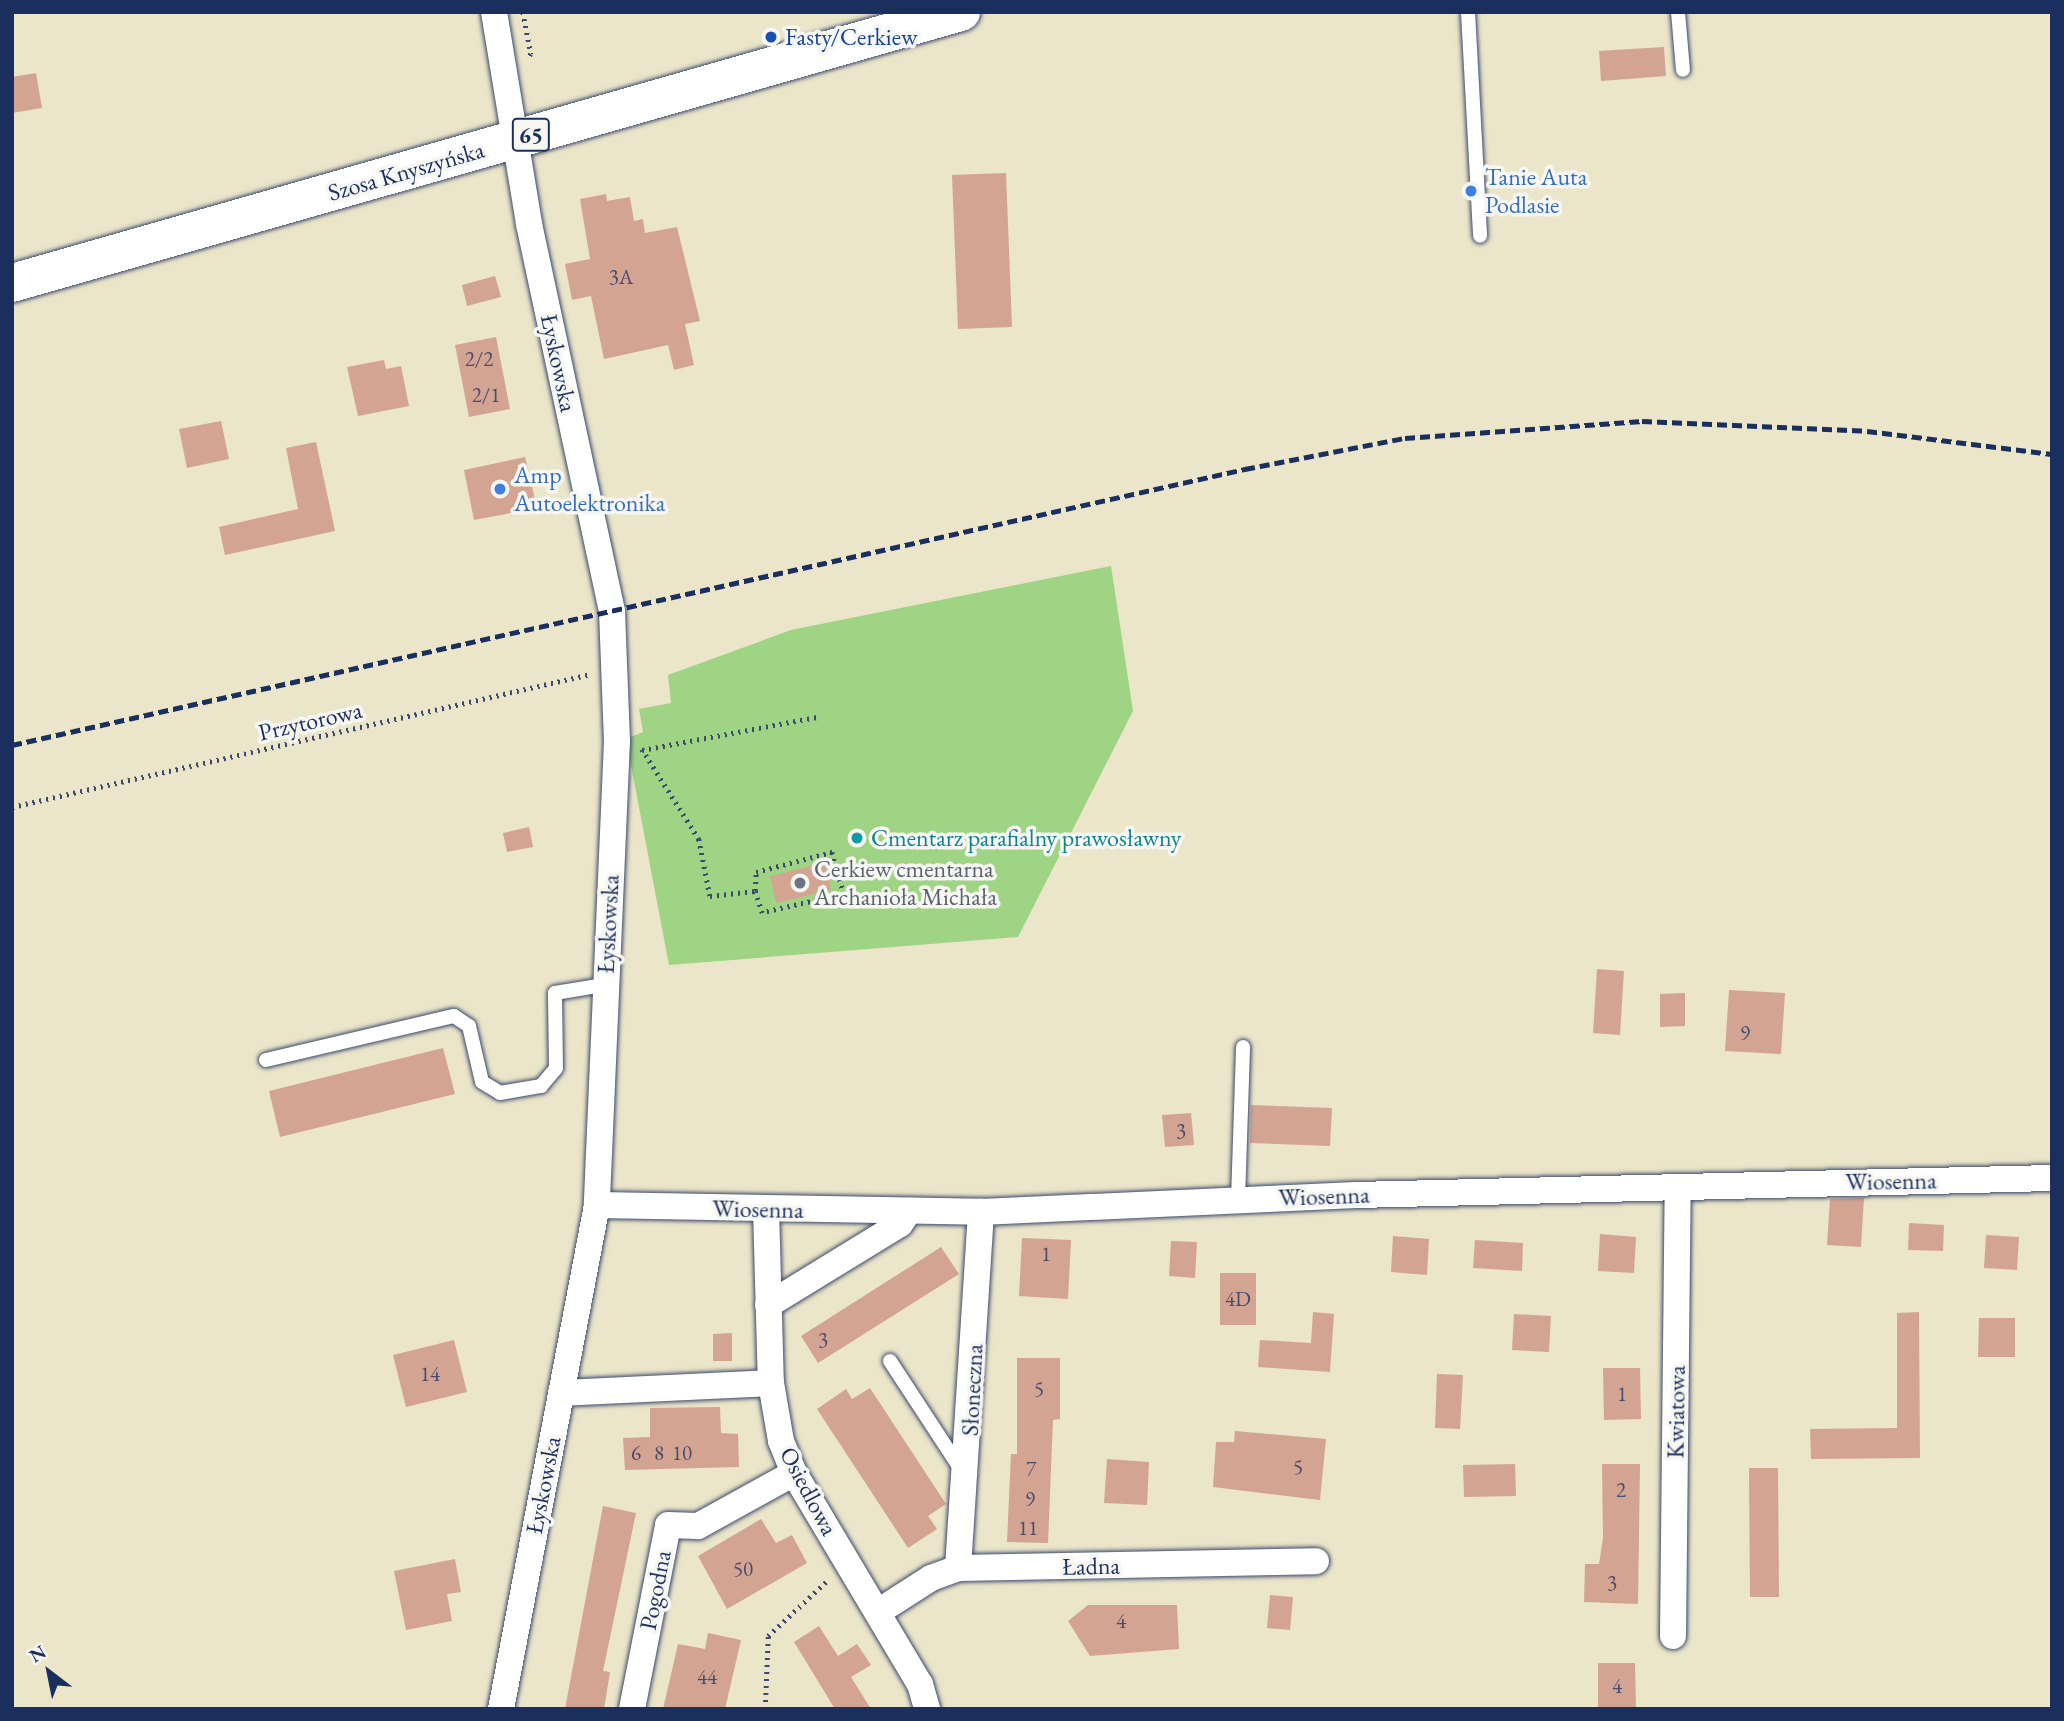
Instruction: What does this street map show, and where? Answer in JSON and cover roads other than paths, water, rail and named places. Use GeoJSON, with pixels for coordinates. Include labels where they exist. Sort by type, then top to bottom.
{"type":"FeatureCollection","features":[{"type":"Feature","properties":{"kind":"main road","name":"Szosa Knyszyńska"},"geometry":{"type":"LineString","coordinates":[[12,283],[961,12]]}},
{"type":"Feature","properties":{"kind":"street","name":"Łyskowska"},"geometry":{"type":"LineString","coordinates":[[494,12],[529,224],[612,611],[617,741],[604,985],[597,1205],[501,1709]]}},
{"type":"Feature","properties":{"kind":"street","name":"Wiosenna"},"geometry":{"type":"LineString","coordinates":[[597,1205],[981,1212],[1238,1200],[2052,1178]]}},
{"type":"Feature","properties":{"kind":"street","name":"Kwiatowa"},"geometry":{"type":"LineString","coordinates":[[1673,1636],[1678,1187]]}},
{"type":"Feature","properties":{"kind":"street","name":"Osiedlowa"},"geometry":{"type":"LineString","coordinates":[[766,1209],[771,1383],[781,1441],[794,1473],[920,1684],[928,1709]]}},
{"type":"Feature","properties":{"kind":"street"},"geometry":{"type":"LineString","coordinates":[[768,1305],[900,1224],[909,1211]]}},
{"type":"Feature","properties":{"kind":"street","name":"Słoneczna"},"geometry":{"type":"LineString","coordinates":[[958,1568],[967,1479],[981,1212]]}},
{"type":"Feature","properties":{"kind":"street"},"geometry":{"type":"LineString","coordinates":[[561,1393],[771,1383]]}},
{"type":"Feature","properties":{"kind":"street","name":"Pogodna"},"geometry":{"type":"LineString","coordinates":[[632,1709],[668,1525],[698,1526],[794,1473]]}},
{"type":"Feature","properties":{"kind":"street","name":"Ładna"},"geometry":{"type":"LineString","coordinates":[[878,1612],[931,1578],[958,1568],[1316,1561]]}},
{"type":"Feature","properties":{"kind":"lane"},"geometry":{"type":"LineString","coordinates":[[1468,12],[1480,236]]}},
{"type":"Feature","properties":{"kind":"lane"},"geometry":{"type":"LineString","coordinates":[[1678,12],[1683,70]]}},
{"type":"Feature","properties":{"kind":"lane"},"geometry":{"type":"LineString","coordinates":[[266,1060],[454,1016],[469,1026],[482,1082],[500,1094],[541,1086],[556,1068],[555,993],[604,985]]}},
{"type":"Feature","properties":{"kind":"lane"},"geometry":{"type":"LineString","coordinates":[[1238,1200],[1243,1047]]}},
{"type":"Feature","properties":{"kind":"lane"},"geometry":{"type":"LineString","coordinates":[[890,1361],[967,1479]]}},
{"type":"Feature","properties":{"kind":"railway"},"geometry":{"type":"LineString","coordinates":[[12,745],[1245,469],[1405,438],[1642,421],[1867,431],[2052,454]]}},
{"type":"Feature","properties":{"kind":"place","name":"Fasty/Cerkiew"},"geometry":{"type":"Point","coordinates":[771,37]}},
{"type":"Feature","properties":{"kind":"place","name":"Tanie Auta Podlasie"},"geometry":{"type":"Point","coordinates":[1471,191]}},
{"type":"Feature","properties":{"kind":"place","name":"Amp Autoelektronika"},"geometry":{"type":"Point","coordinates":[500,489]}},
{"type":"Feature","properties":{"kind":"place","name":"Cmentarz parafialny prawosławny"},"geometry":{"type":"Point","coordinates":[857,838]}},
{"type":"Feature","properties":{"kind":"place","name":"Cerkiew cmentarna Archanioła Michała"},"geometry":{"type":"Point","coordinates":[800,883]}}]}
